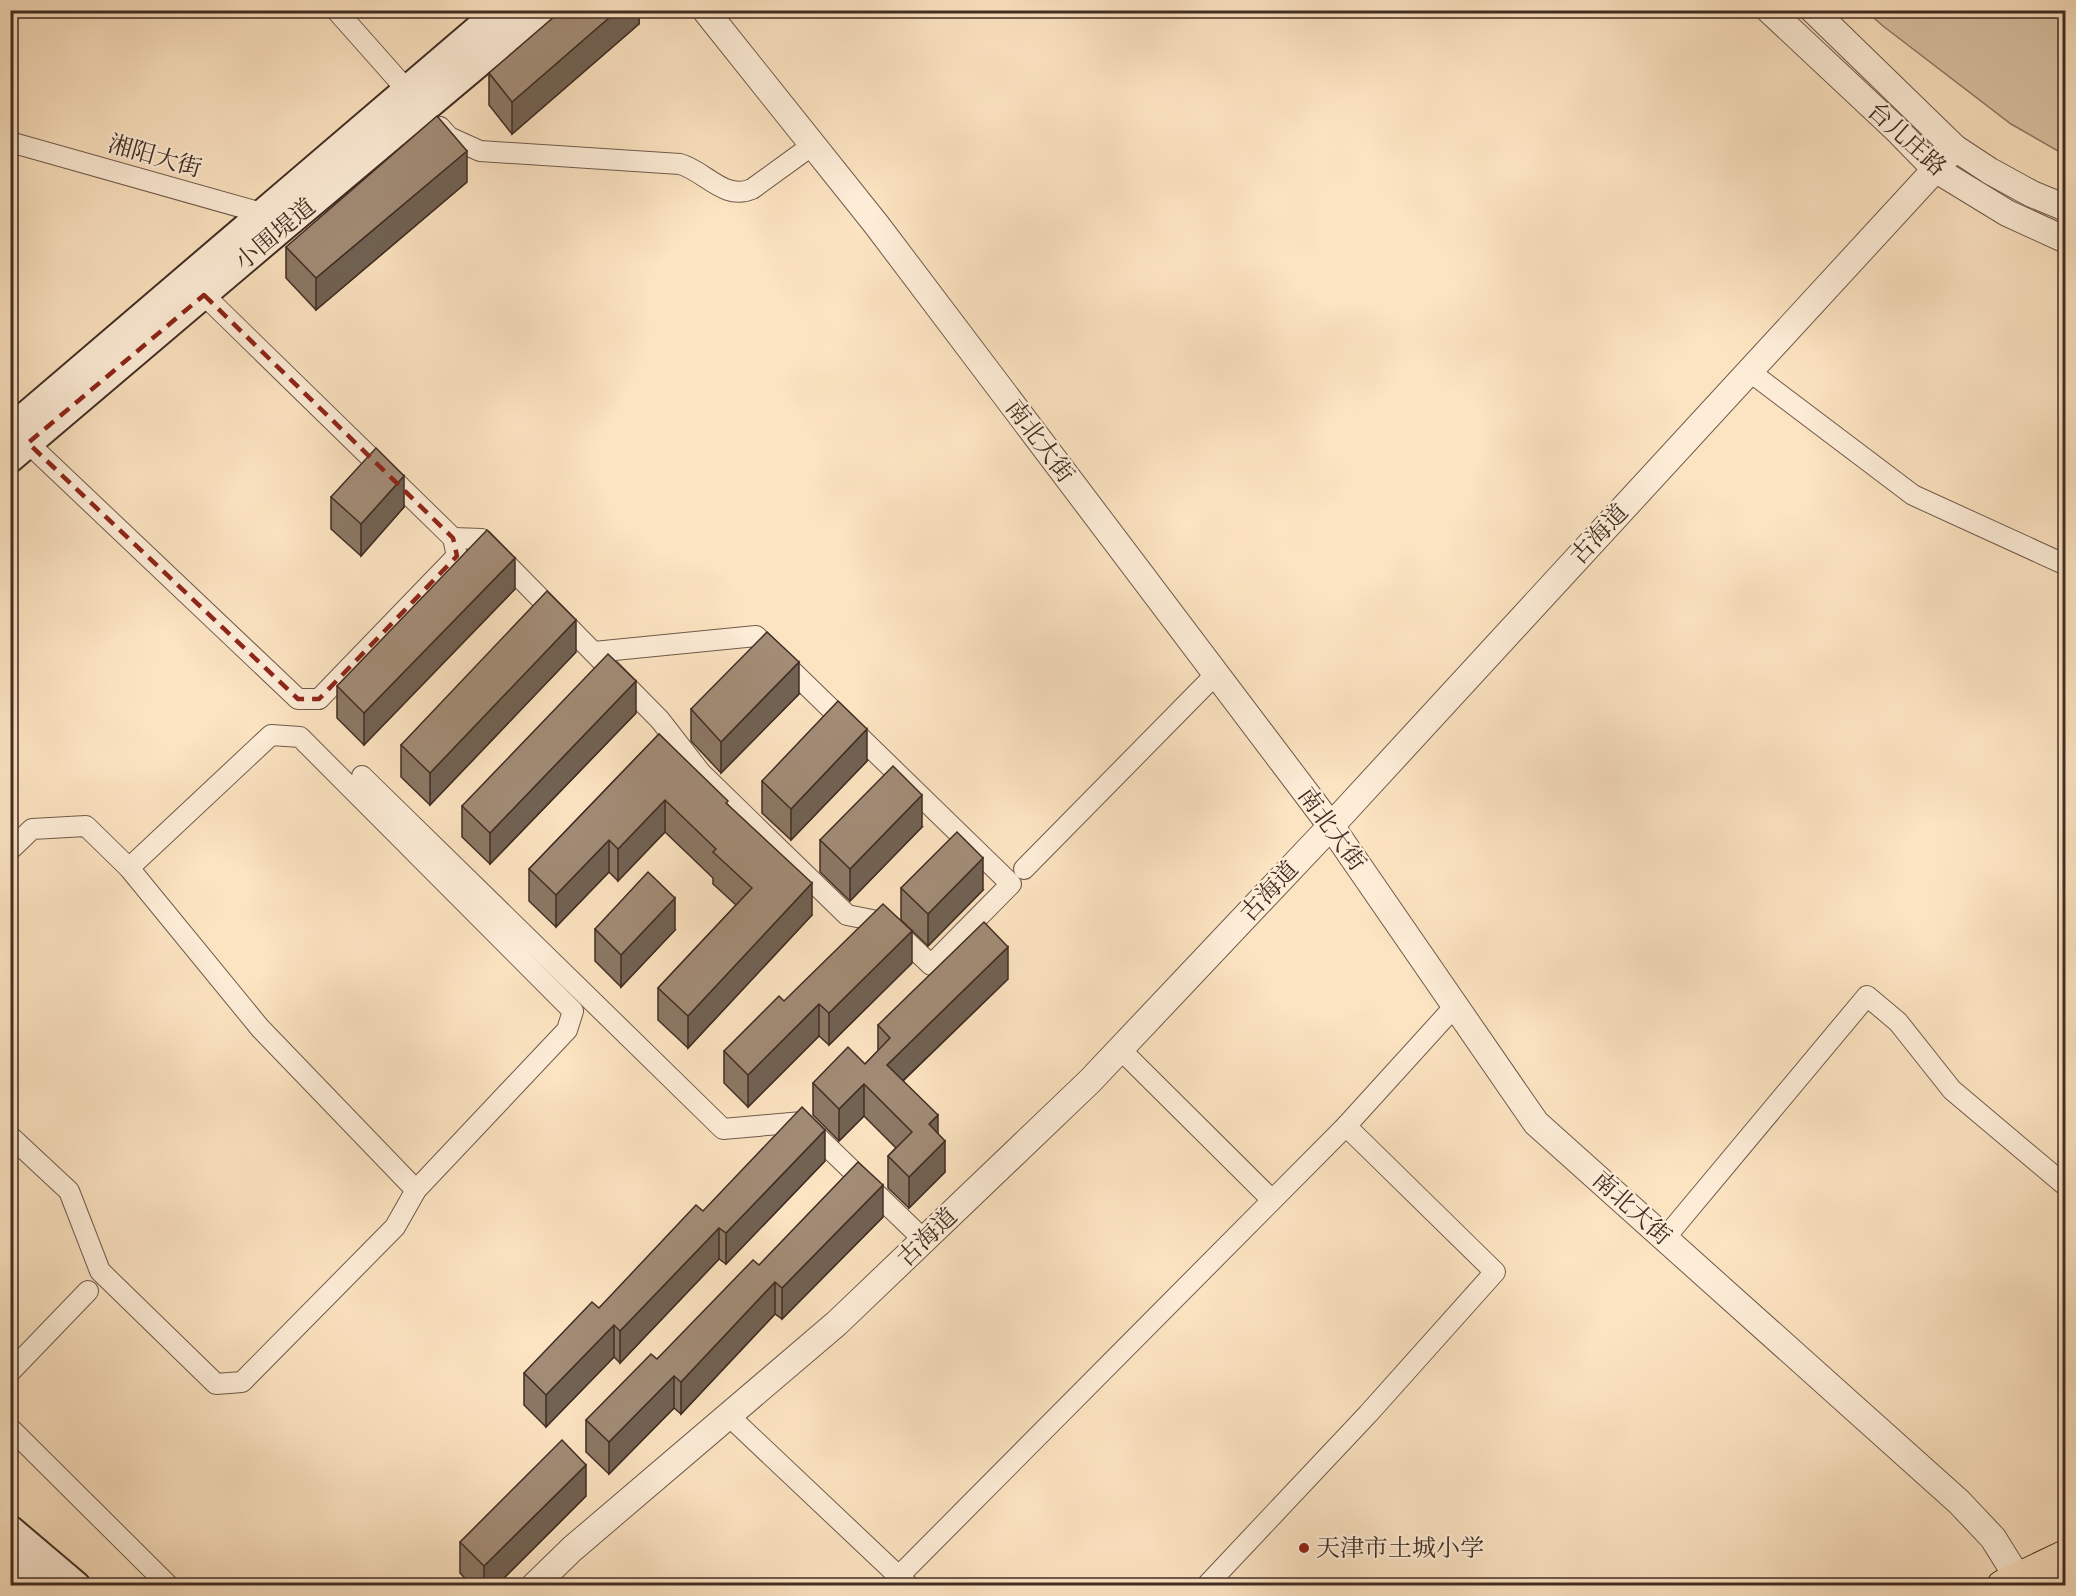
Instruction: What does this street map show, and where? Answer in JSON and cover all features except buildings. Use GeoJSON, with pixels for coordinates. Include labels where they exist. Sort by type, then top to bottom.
{"type":"FeatureCollection","features":[{"type":"Feature","properties":{"kind":"main road","name":"小围堤道"},"geometry":{"type":"LineString","coordinates":[[416,100],[501,10]]}},
{"type":"Feature","properties":{"kind":"main road","name":"小围堤道"},"geometry":{"type":"LineString","coordinates":[[16,444],[272,221],[416,100],[540,10]]}},
{"type":"Feature","properties":{"kind":"main road","name":"小围堤道"},"geometry":{"type":"LineString","coordinates":[[16,444],[204,295],[272,221]]}},
{"type":"Feature","properties":{"kind":"main road"},"geometry":{"type":"LineString","coordinates":[[10,1530],[76,1586]]}},
{"type":"Feature","properties":{"kind":"main road"},"geometry":{"type":"LineString","coordinates":[[10,1565],[35,1586]]}},
{"type":"Feature","properties":{"kind":"street"},"geometry":{"type":"LineString","coordinates":[[336,10],[449,137],[480,151],[680,164],[697,170],[715,184],[733,192],[744,192],[752,189],[814,144]]}},
{"type":"Feature","properties":{"kind":"street","name":"南北大街"},"geometry":{"type":"LineString","coordinates":[[705,10],[814,144],[1331,826],[1536,1123],[1959,1502],[1993,1538],[2036,1575]]}},
{"type":"Feature","properties":{"kind":"street","name":"台儿庄路"},"geometry":{"type":"LineString","coordinates":[[1769,10],[1896,129],[1935,169],[2007,213],[2066,240]]}},
{"type":"Feature","properties":{"kind":"street","name":"台儿庄路"},"geometry":{"type":"LineString","coordinates":[[1813,10],[1955,148],[2032,194],[2066,208]]}},
{"type":"Feature","properties":{"kind":"street","name":"湘阳大街"},"geometry":{"type":"LineString","coordinates":[[10,142],[272,221]]}},
{"type":"Feature","properties":{"kind":"street","name":"古海道"},"geometry":{"type":"LineString","coordinates":[[534,1586],[572,1549],[837,1323],[1090,1081],[1331,826],[1955,148]]}},
{"type":"Feature","properties":{"kind":"street"},"geometry":{"type":"LineString","coordinates":[[16,444],[298,699],[319,699],[457,556],[453,538],[204,295]]}},
{"type":"Feature","properties":{"kind":"street"},"geometry":{"type":"LineString","coordinates":[[1749,371],[1913,495],[2066,565]]}},
{"type":"Feature","properties":{"kind":"street"},"geometry":{"type":"LineString","coordinates":[[453,538],[482,539],[660,720],[701,773],[847,915],[887,922],[931,965],[1011,884],[756,636],[594,652]]}},
{"type":"Feature","properties":{"kind":"street"},"geometry":{"type":"LineString","coordinates":[[1024,869],[1216,674]]}},
{"type":"Feature","properties":{"kind":"street"},"geometry":{"type":"LineString","coordinates":[[10,1136],[69,1191],[100,1271],[216,1384],[242,1382],[395,1227],[416,1190],[567,1030],[573,1011],[300,737],[271,735],[129,868]]}},
{"type":"Feature","properties":{"kind":"street"},"geometry":{"type":"LineString","coordinates":[[362,776],[723,1129],[802,1122],[924,1240]]}},
{"type":"Feature","properties":{"kind":"street"},"geometry":{"type":"LineString","coordinates":[[10,850],[32,829],[86,826],[129,868],[260,1028],[416,1190]]}},
{"type":"Feature","properties":{"kind":"street"},"geometry":{"type":"LineString","coordinates":[[1665,1238],[1867,996],[1898,1022],[1952,1090],[2066,1186]]}},
{"type":"Feature","properties":{"kind":"street"},"geometry":{"type":"LineString","coordinates":[[728,1415],[904,1581],[1346,1126],[1455,1006]]}},
{"type":"Feature","properties":{"kind":"street"},"geometry":{"type":"LineString","coordinates":[[1120,1049],[1272,1200]]}},
{"type":"Feature","properties":{"kind":"street"},"geometry":{"type":"LineString","coordinates":[[1206,1586],[1368,1414],[1495,1272],[1346,1126]]}},
{"type":"Feature","properties":{"kind":"street"},"geometry":{"type":"LineString","coordinates":[[10,1372],[88,1291]]}},
{"type":"Feature","properties":{"kind":"street"},"geometry":{"type":"LineString","coordinates":[[10,1428],[168,1586]]}},
{"type":"Feature","properties":{"kind":"highlighted area"},"geometry":{"type":"Polygon","coordinates":[[[204,295],[453,538],[457,556],[319,699],[298,699],[28,443],[204,295]]]}},
{"type":"Feature","properties":{"kind":"shaded area"},"geometry":{"type":"Polygon","coordinates":[[[1866,11],[2065,11],[2065,155],[2011,124],[1866,11]]]}},
{"type":"Feature","properties":{"kind":"place","name":"天津市土城小学"},"geometry":{"type":"Point","coordinates":[1304,1548]}}]}
